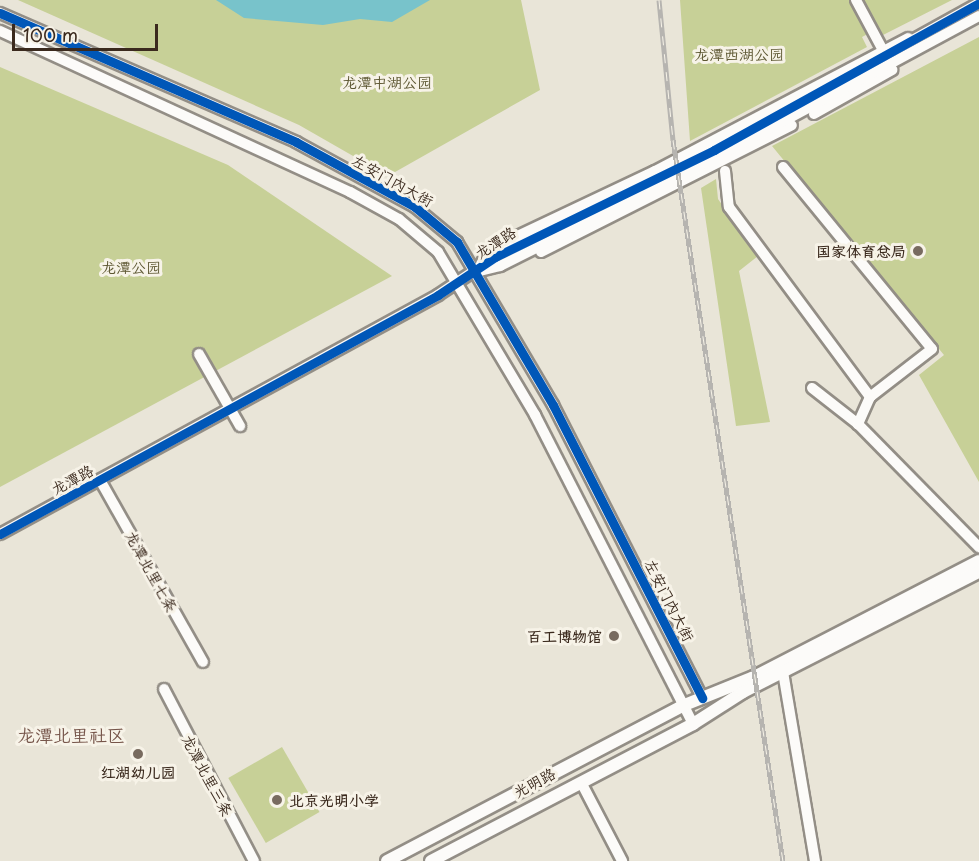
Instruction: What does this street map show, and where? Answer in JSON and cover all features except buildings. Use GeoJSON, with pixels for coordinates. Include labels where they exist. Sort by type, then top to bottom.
{"type":"FeatureCollection","features":[{"type":"Feature","properties":{"kind":"main road","name":"光明路"},"geometry":{"type":"LineString","coordinates":[[387,861],[682,706],[754,677],[979,561]]}},
{"type":"Feature","properties":{"kind":"main road","name":"光明路"},"geometry":{"type":"LineString","coordinates":[[431,861],[582,784],[783,672],[979,572]]}},
{"type":"Feature","properties":{"kind":"street"},"geometry":{"type":"LineString","coordinates":[[856,0],[885,53]]}},
{"type":"Feature","properties":{"kind":"street","name":"龙潭路"},"geometry":{"type":"LineString","coordinates":[[0,534],[230,410],[477,272],[531,237],[714,150],[885,53],[979,3]]}},
{"type":"Feature","properties":{"kind":"street","name":"左安门内大街"},"geometry":{"type":"LineString","coordinates":[[0,13],[296,142],[415,207],[457,242],[477,272],[610,514],[702,698]]}},
{"type":"Feature","properties":{"kind":"street","name":"龙潭路"},"geometry":{"type":"LineString","coordinates":[[477,272],[500,266],[706,163],[979,16]]}},
{"type":"Feature","properties":{"kind":"street","name":"左安门内大街"},"geometry":{"type":"LineString","coordinates":[[0,31],[350,192],[420,234],[459,282],[534,415],[693,724]]}},
{"type":"Feature","properties":{"kind":"street"},"geometry":{"type":"LineString","coordinates":[[783,167],[932,350],[870,397],[858,424]]}},
{"type":"Feature","properties":{"kind":"street"},"geometry":{"type":"LineString","coordinates":[[725,171],[729,207],[870,397]]}},
{"type":"Feature","properties":{"kind":"street"},"geometry":{"type":"LineString","coordinates":[[198,354],[240,426]]}},
{"type":"Feature","properties":{"kind":"street"},"geometry":{"type":"LineString","coordinates":[[812,388],[858,424],[979,547]]}},
{"type":"Feature","properties":{"kind":"street","name":"龙潭北里七条"},"geometry":{"type":"LineString","coordinates":[[100,480],[203,662]]}},
{"type":"Feature","properties":{"kind":"street"},"geometry":{"type":"LineString","coordinates":[[783,672],[815,861]]}},
{"type":"Feature","properties":{"kind":"street","name":"龙潭北里三条"},"geometry":{"type":"LineString","coordinates":[[164,689],[254,861]]}},
{"type":"Feature","properties":{"kind":"street"},"geometry":{"type":"LineString","coordinates":[[582,784],[622,861]]}},
{"type":"Feature","properties":{"kind":"green space","name":"龙潭中湖公园"},"geometry":{"type":"Polygon","coordinates":[[[18,0],[521,0],[540,90],[388,176],[299,125],[18,0]]]}},
{"type":"Feature","properties":{"kind":"green space","name":"龙潭西湖公园"},"geometry":{"type":"Polygon","coordinates":[[[680,0],[952,0],[883,35],[879,28],[862,37],[867,47],[690,141],[680,0]]]}},
{"type":"Feature","properties":{"kind":"green space","name":"国家体育总局"},"geometry":{"type":"Polygon","coordinates":[[[979,37],[979,482],[919,375],[944,355],[772,146],[979,37]]]}},
{"type":"Feature","properties":{"kind":"green space","name":"龙潭公园"},"geometry":{"type":"Polygon","coordinates":[[[0,67],[228,165],[392,276],[0,487],[0,67]]]}},
{"type":"Feature","properties":{"kind":"green space"},"geometry":{"type":"Polygon","coordinates":[[[716,179],[718,199],[758,256],[739,271],[770,422],[736,426],[701,188],[716,179]]]}},
{"type":"Feature","properties":{"kind":"green space"},"geometry":{"type":"Polygon","coordinates":[[[282,747],[320,812],[266,843],[228,778],[282,747]]]}},
{"type":"Feature","properties":{"kind":"water"},"geometry":{"type":"Polygon","coordinates":[[[216,0],[430,0],[392,22],[360,19],[323,25],[244,18],[216,0]]]}},
{"type":"Feature","properties":{"kind":"railway"},"geometry":{"type":"LineString","coordinates":[[659,0],[673,140],[783,861]]}},
{"type":"Feature","properties":{"kind":"cycle path"},"geometry":{"type":"LineString","coordinates":[[0,534],[438,295],[495,257],[714,150],[979,3]]}},
{"type":"Feature","properties":{"kind":"cycle path"},"geometry":{"type":"LineString","coordinates":[[0,13],[296,142],[415,207],[457,242],[553,405],[702,698]]}},
{"type":"Feature","properties":{"kind":"place","name":"国家体育总局"},"geometry":{"type":"Point","coordinates":[918,251]}},
{"type":"Feature","properties":{"kind":"place","name":"百工博物馆"},"geometry":{"type":"Point","coordinates":[614,636]}},
{"type":"Feature","properties":{"kind":"place","name":"红湖幼儿园"},"geometry":{"type":"Point","coordinates":[138,754]}},
{"type":"Feature","properties":{"kind":"place","name":"北京光明小学"},"geometry":{"type":"Point","coordinates":[277,800]}},
{"type":"Feature","properties":{"kind":"district","name":"龙潭北里社区"},"geometry":{"type":"Point","coordinates":[71,735]}}]}
